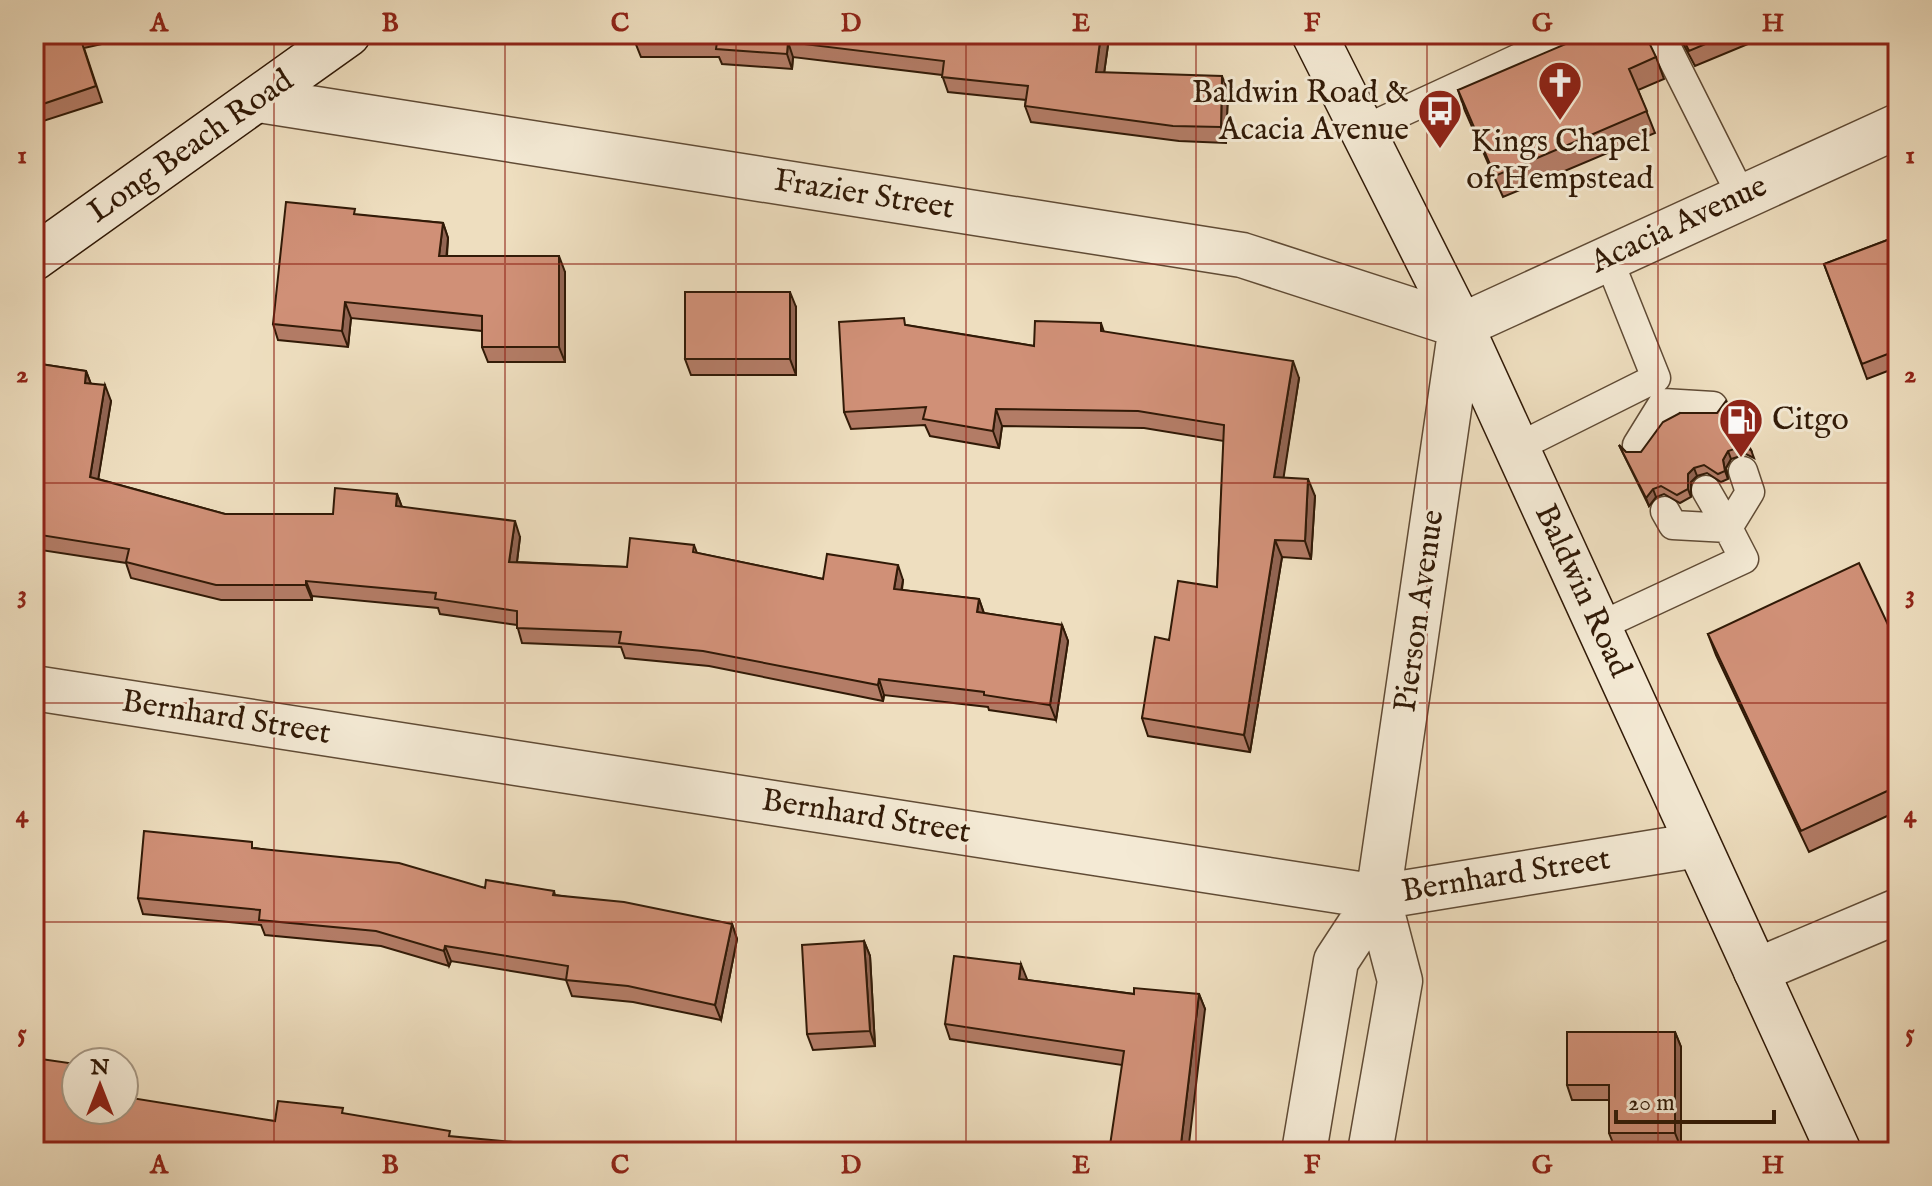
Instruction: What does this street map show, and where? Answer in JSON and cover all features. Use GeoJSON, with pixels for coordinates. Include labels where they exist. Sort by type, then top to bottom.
{"type":"FeatureCollection","features":[{"type":"Feature","properties":{"kind":"street","name":"Long Beach Road"},"geometry":{"type":"LineString","coordinates":[[34,258],[348,34]]}},
{"type":"Feature","properties":{"kind":"street","name":"Baldwin Road"},"geometry":{"type":"LineString","coordinates":[[1314,34],[1461,326],[1839,1152]]}},
{"type":"Feature","properties":{"kind":"street","name":"Frazier Street"},"geometry":{"type":"LineString","coordinates":[[259,100],[1242,255],[1461,326]]}},
{"type":"Feature","properties":{"kind":"street","name":"Acacia Avenue"},"geometry":{"type":"LineString","coordinates":[[1461,326],[1898,126]]}},
{"type":"Feature","properties":{"kind":"street","name":"Pierson Avenue"},"geometry":{"type":"LineString","coordinates":[[1370,1152],[1400,981],[1378,897],[1461,326]]}},
{"type":"Feature","properties":{"kind":"street","name":"Bernhard Street"},"geometry":{"type":"LineString","coordinates":[[34,688],[1378,897],[1698,845]]}},
{"type":"Feature","properties":{"kind":"street","name":"Pierson Avenue"},"geometry":{"type":"LineString","coordinates":[[1304,1152],[1336,961],[1378,897]]}},
{"type":"Feature","properties":{"kind":"street"},"geometry":{"type":"LineString","coordinates":[[1756,971],[1898,911]]}},
{"type":"Feature","properties":{"kind":"lane"},"geometry":{"type":"LineString","coordinates":[[1363,130],[1571,34]]}},
{"type":"Feature","properties":{"kind":"lane"},"geometry":{"type":"LineString","coordinates":[[1660,34],[1742,197]]}},
{"type":"Feature","properties":{"kind":"lane"},"geometry":{"type":"LineString","coordinates":[[1608,258],[1664,402]]}},
{"type":"Feature","properties":{"kind":"lane"},"geometry":{"type":"LineString","coordinates":[[1637,445],[1664,402]]}},
{"type":"Feature","properties":{"kind":"lane"},"geometry":{"type":"LineString","coordinates":[[1516,448],[1664,402],[1713,406]]}},
{"type":"Feature","properties":{"kind":"lane"},"geometry":{"type":"LineString","coordinates":[[1728,528],[1750,492],[1743,471]]}},
{"type":"Feature","properties":{"kind":"lane"},"geometry":{"type":"LineString","coordinates":[[1598,627],[1744,559],[1706,490]]}},
{"type":"Feature","properties":{"kind":"lane"},"geometry":{"type":"LineString","coordinates":[[1665,511],[1673,525],[1728,528]]}},
{"type":"Feature","properties":{"kind":"building"},"geometry":{"type":"Polygon","coordinates":[[[34,34],[79,34],[96,86],[34,107],[34,34]]]}},
{"type":"Feature","properties":{"kind":"building"},"geometry":{"type":"Polygon","coordinates":[[[635,34],[1101,34],[1096,72],[1222,76],[1221,127],[1173,126],[1025,106],[1028,86],[942,77],[944,61],[788,42],[787,54],[716,49],[717,42],[635,42],[635,34]]]}},
{"type":"Feature","properties":{"kind":"building","name":"Kings Chapel of Hempstead"},"geometry":{"type":"Polygon","coordinates":[[[1589,34],[1645,34],[1656,57],[1629,69],[1647,111],[1495,176],[1458,90],[1589,34]]]}},
{"type":"Feature","properties":{"kind":"building"},"geometry":{"type":"Polygon","coordinates":[[[1681,34],[1729,34],[1689,51],[1681,34]]]}},
{"type":"Feature","properties":{"kind":"building"},"geometry":{"type":"Polygon","coordinates":[[[286,202],[355,209],[354,214],[443,223],[439,256],[559,256],[559,347],[482,347],[482,316],[345,302],[342,331],[273,324],[286,202]]]}},
{"type":"Feature","properties":{"kind":"building"},"geometry":{"type":"Polygon","coordinates":[[[1898,236],[1898,350],[1862,364],[1824,264],[1898,236]]]}},
{"type":"Feature","properties":{"kind":"building"},"geometry":{"type":"Polygon","coordinates":[[[685,292],[790,292],[790,359],[685,359],[685,292]]]}},
{"type":"Feature","properties":{"kind":"building"},"geometry":{"type":"Polygon","coordinates":[[[904,318],[905,325],[1034,346],[1035,321],[1101,323],[1101,331],[1293,361],[1274,477],[1308,479],[1305,541],[1275,540],[1244,735],[1142,718],[1155,637],[1169,640],[1178,581],[1217,587],[1224,425],[1138,411],[996,409],[993,431],[923,419],[926,407],[844,412],[839,322],[904,318]]]}},
{"type":"Feature","properties":{"kind":"building"},"geometry":{"type":"Polygon","coordinates":[[[34,363],[86,371],[85,383],[105,385],[90,477],[225,514],[333,514],[335,488],[397,494],[396,506],[515,521],[509,562],[627,567],[630,538],[694,545],[693,552],[823,579],[827,554],[898,565],[894,589],[979,599],[977,612],[1062,625],[1050,705],[984,695],[984,692],[879,679],[878,685],[703,651],[619,643],[621,632],[517,628],[517,611],[435,599],[436,593],[306,581],[306,585],[216,585],[126,562],[129,549],[34,534],[34,363]]]}},
{"type":"Feature","properties":{"kind":"building"},"geometry":{"type":"Polygon","coordinates":[[[1726,401],[1751,450],[1743,446],[1728,451],[1723,460],[1725,471],[1718,474],[1704,465],[1694,468],[1688,474],[1688,489],[1677,495],[1661,486],[1653,489],[1646,498],[1619,445],[1626,452],[1641,452],[1663,422],[1680,413],[1717,413],[1726,401]]]}},
{"type":"Feature","properties":{"kind":"building"},"geometry":{"type":"Polygon","coordinates":[[[1859,563],[1898,646],[1898,786],[1801,831],[1708,634],[1859,563]]]}},
{"type":"Feature","properties":{"kind":"building"},"geometry":{"type":"Polygon","coordinates":[[[144,831],[252,842],[252,848],[399,863],[485,888],[486,880],[554,891],[553,895],[624,902],[732,924],[715,1005],[628,986],[566,980],[568,966],[445,946],[444,951],[376,931],[259,920],[260,910],[138,898],[144,831]]]}},
{"type":"Feature","properties":{"kind":"building"},"geometry":{"type":"Polygon","coordinates":[[[864,941],[870,1031],[807,1034],[802,945],[864,941]]]}},
{"type":"Feature","properties":{"kind":"building"},"geometry":{"type":"Polygon","coordinates":[[[954,956],[1021,964],[1019,979],[1134,994],[1134,988],[1199,994],[1180,1152],[1109,1152],[1124,1051],[945,1024],[954,956]]]}},
{"type":"Feature","properties":{"kind":"building"},"geometry":{"type":"Polygon","coordinates":[[[1567,1032],[1675,1032],[1675,1133],[1609,1133],[1609,1085],[1567,1085],[1567,1032]]]}},
{"type":"Feature","properties":{"kind":"building"},"geometry":{"type":"Polygon","coordinates":[[[34,1058],[60,1062],[60,1126],[140,1126],[140,1099],[275,1121],[278,1101],[343,1108],[342,1113],[450,1131],[449,1136],[566,1147],[565,1152],[34,1152],[34,1058]]]}},
{"type":"Feature","properties":{"kind":"place","name":"Kings Chapel of Hempstead"},"geometry":{"type":"Point","coordinates":[1560,122]}},
{"type":"Feature","properties":{"kind":"place","name":"Baldwin Road & Acacia Avenue"},"geometry":{"type":"Point","coordinates":[1440,150]}},
{"type":"Feature","properties":{"kind":"place","name":"Citgo"},"geometry":{"type":"Point","coordinates":[1741,459]}}]}
